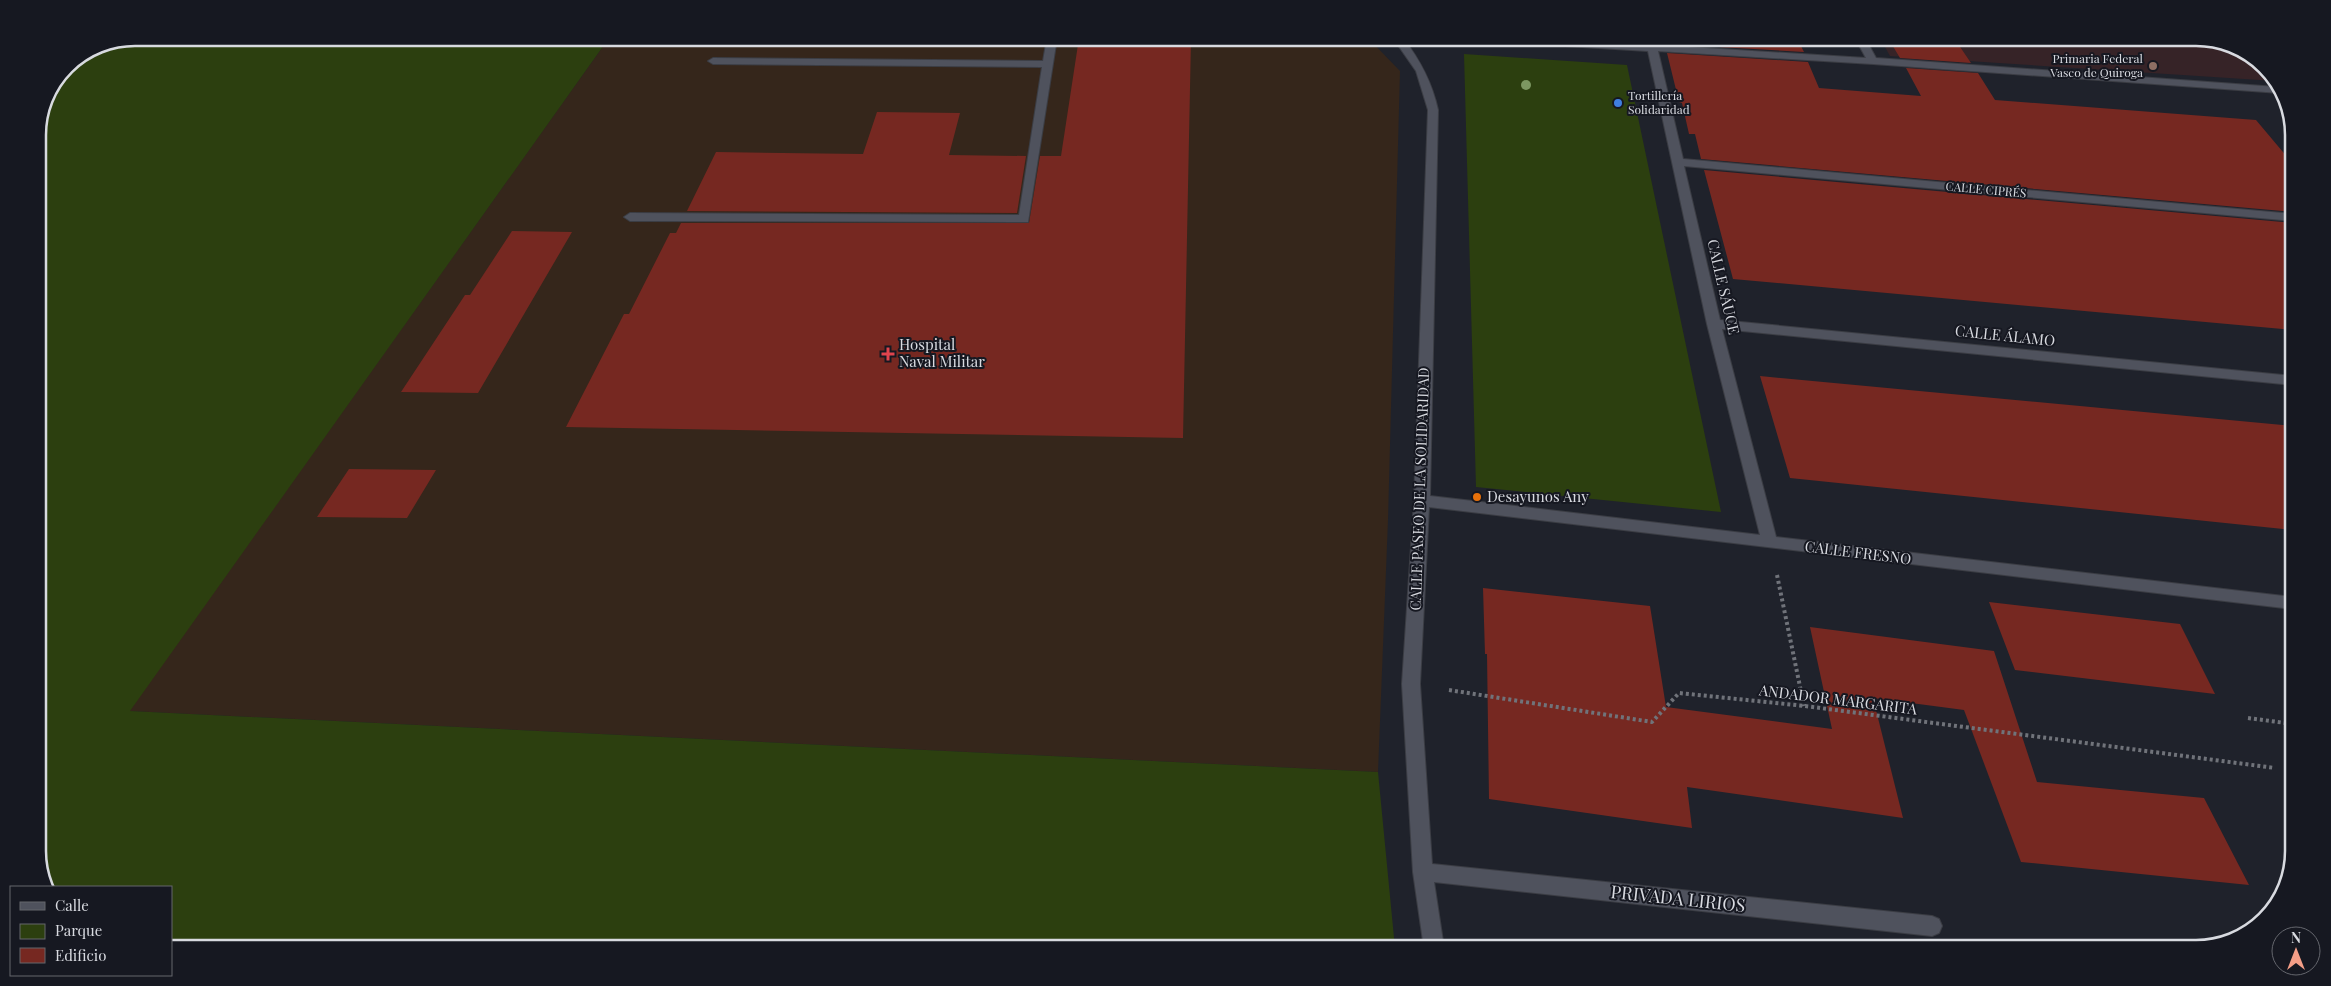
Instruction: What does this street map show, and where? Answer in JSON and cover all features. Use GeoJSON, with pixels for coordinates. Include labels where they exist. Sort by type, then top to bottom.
{"type":"FeatureCollection","features":[{"type":"Feature","properties":{"kind":"street"},"geometry":{"type":"LineString","coordinates":[[630,217],[1024,219],[1051,46]]}},
{"type":"Feature","properties":{"kind":"street","name":"CALLE PASEO DE LA SOLIDARIDAD"},"geometry":{"type":"LineString","coordinates":[[1404,46],[1414,58],[1428,84],[1433,110],[1422,501],[1411,684],[1423,872],[1433,940]]}},
{"type":"Feature","properties":{"kind":"street","name":"CALLE SÁUCE"},"geometry":{"type":"LineString","coordinates":[[1653,46],[1714,324],[1770,543]]}},
{"type":"Feature","properties":{"kind":"street"},"geometry":{"type":"LineString","coordinates":[[1689,46],[2272,90]]}},
{"type":"Feature","properties":{"kind":"street"},"geometry":{"type":"LineString","coordinates":[[1864,46],[1872,61]]}},
{"type":"Feature","properties":{"kind":"street"},"geometry":{"type":"LineString","coordinates":[[714,61],[1048,64]]}},
{"type":"Feature","properties":{"kind":"street","name":"CALLE CIPRÉS"},"geometry":{"type":"LineString","coordinates":[[1679,162],[2285,216]]}},
{"type":"Feature","properties":{"kind":"street","name":"CALLE ÁLAMO"},"geometry":{"type":"LineString","coordinates":[[1714,324],[2285,379]]}},
{"type":"Feature","properties":{"kind":"street","name":"CALLE FRESNO"},"geometry":{"type":"LineString","coordinates":[[1422,501],[2285,602]]}},
{"type":"Feature","properties":{"kind":"street","name":"PRIVADA LIRIOS"},"geometry":{"type":"LineString","coordinates":[[1423,872],[1932,926]]}},
{"type":"Feature","properties":{"kind":"path"},"geometry":{"type":"LineString","coordinates":[[1770,543],[1804,706]]}},
{"type":"Feature","properties":{"kind":"path","name":"ANDADOR MARGARITA"},"geometry":{"type":"LineString","coordinates":[[1411,684],[1652,722],[1679,693],[1804,706],[2276,768]]}},
{"type":"Feature","properties":{"kind":"path"},"geometry":{"type":"LineString","coordinates":[[2248,718],[2285,723]]}},
{"type":"Feature","properties":{"kind":"shaded area","name":"Hospital Naval Militar"},"geometry":{"type":"Polygon","coordinates":[[[603,46],[1376,46],[1400,71],[1388,520],[1378,772],[129,711],[603,46]]]}},
{"type":"Feature","properties":{"kind":"shaded area","name":"Primaria Federal Vasco de Quiroga"},"geometry":{"type":"Polygon","coordinates":[[[1884,46],[2195,46],[2219,49],[2230,53],[2250,65],[2266,80],[1890,56],[1884,46]]]}},
{"type":"Feature","properties":{"kind":"green space"},"geometry":{"type":"Polygon","coordinates":[[[130,46],[603,46],[130,711],[1378,772],[1394,940],[172,940],[172,886],[54,886],[46,856],[46,130],[49,112],[55,96],[72,72],[86,61],[101,53],[130,46]]]}},
{"type":"Feature","properties":{"kind":"green space"},"geometry":{"type":"Polygon","coordinates":[[[1464,54],[1627,65],[1721,512],[1476,487],[1464,54]]]}},
{"type":"Feature","properties":{"kind":"building"},"geometry":{"type":"Polygon","coordinates":[[[1078,46],[1191,46],[1183,438],[566,427],[624,314],[629,314],[670,233],[676,233],[681,223],[1029,223],[1040,156],[1061,156],[1078,46]]]}},
{"type":"Feature","properties":{"kind":"building"},"geometry":{"type":"Polygon","coordinates":[[[1700,46],[1801,46],[1804,52],[1700,46]]]}},
{"type":"Feature","properties":{"kind":"building"},"geometry":{"type":"Polygon","coordinates":[[[1893,46],[1959,46],[1971,63],[1900,58],[1893,46]]]}},
{"type":"Feature","properties":{"kind":"building"},"geometry":{"type":"Polygon","coordinates":[[[1667,53],[1808,62],[1819,88],[1921,96],[1906,68],[1978,73],[1995,100],[2256,120],[2285,154],[2285,211],[1701,159],[1695,134],[1689,134],[1682,103],[1679,102],[1667,53]]]}},
{"type":"Feature","properties":{"kind":"building"},"geometry":{"type":"Polygon","coordinates":[[[877,112],[960,113],[949,155],[1026,156],[1017,213],[687,211],[716,152],[863,154],[877,112]]]}},
{"type":"Feature","properties":{"kind":"building"},"geometry":{"type":"Polygon","coordinates":[[[1704,170],[2285,222],[2285,329],[1733,279],[1704,170]]]}},
{"type":"Feature","properties":{"kind":"building"},"geometry":{"type":"Polygon","coordinates":[[[512,231],[572,232],[478,393],[401,392],[465,295],[470,295],[512,231]]]}},
{"type":"Feature","properties":{"kind":"building"},"geometry":{"type":"Polygon","coordinates":[[[1760,376],[2285,425],[2285,529],[1790,478],[1760,376]]]}},
{"type":"Feature","properties":{"kind":"building"},"geometry":{"type":"Polygon","coordinates":[[[349,469],[436,470],[407,518],[317,517],[349,469]]]}},
{"type":"Feature","properties":{"kind":"building"},"geometry":{"type":"Polygon","coordinates":[[[1483,588],[1650,606],[1666,707],[1832,729],[1810,627],[1994,651],[2037,782],[2204,798],[2249,885],[2021,862],[1964,710],[1873,698],[1903,818],[1687,787],[1692,828],[1489,799],[1487,654],[1485,654],[1483,588]]]}},
{"type":"Feature","properties":{"kind":"building"},"geometry":{"type":"Polygon","coordinates":[[[1989,602],[2180,624],[2215,694],[2015,670],[1989,602]]]}},
{"type":"Feature","properties":{"kind":"place","name":"Primaria Federal Vasco de Quiroga"},"geometry":{"type":"Point","coordinates":[2153,66]}},
{"type":"Feature","properties":{"kind":"place","name":"Tortillería Solidaridad"},"geometry":{"type":"Point","coordinates":[1618,103]}},
{"type":"Feature","properties":{"kind":"place","name":"Hospital Naval Militar"},"geometry":{"type":"Point","coordinates":[888,354]}},
{"type":"Feature","properties":{"kind":"place","name":"Desayunos Any"},"geometry":{"type":"Point","coordinates":[1477,497]}}]}
